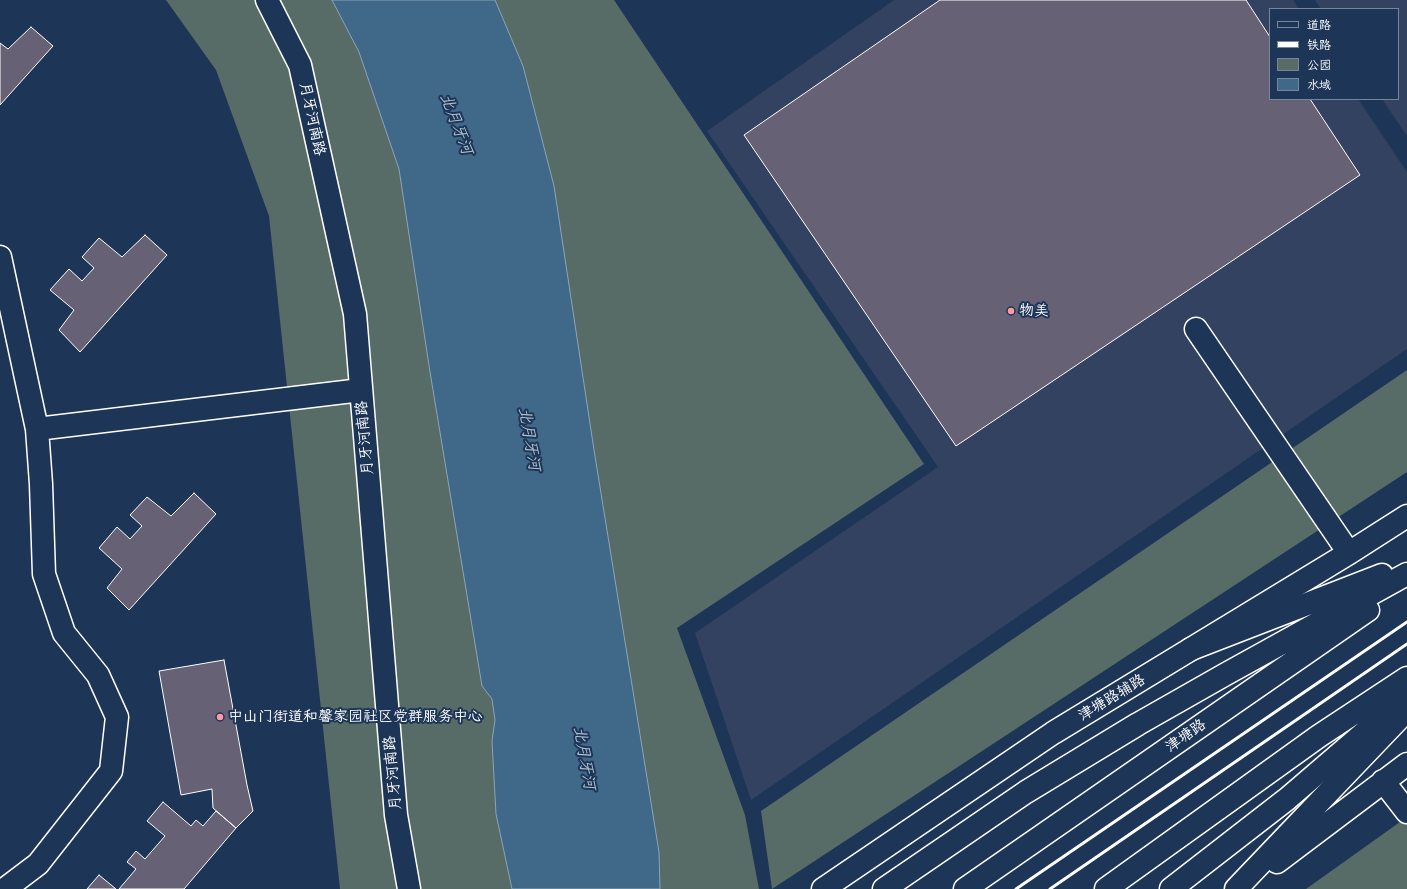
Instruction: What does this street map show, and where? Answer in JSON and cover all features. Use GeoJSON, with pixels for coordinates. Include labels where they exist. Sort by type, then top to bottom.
{"type":"FeatureCollection","features":[{"type":"Feature","properties":{"kind":"main road","name":"月牙河南路"},"geometry":{"type":"LineString","coordinates":[[267,0],[300,65],[355,314],[396,815],[409,889]]}},
{"type":"Feature","properties":{"kind":"main road"},"geometry":{"type":"LineString","coordinates":[[0,257],[37,429],[41,484],[44,574],[64,633],[98,675],[117,716],[111,771],[38,864],[5,889]]}},
{"type":"Feature","properties":{"kind":"main road"},"geometry":{"type":"LineString","coordinates":[[1196,329],[1349,553]]}},
{"type":"Feature","properties":{"kind":"main road"},"geometry":{"type":"LineString","coordinates":[[37,429],[362,390]]}},
{"type":"Feature","properties":{"kind":"main road","name":"津塘路辅路"},"geometry":{"type":"LineString","coordinates":[[823,889],[1053,733],[1349,553],[1407,516]]}},
{"type":"Feature","properties":{"kind":"main road"},"geometry":{"type":"LineString","coordinates":[[1191,649],[1407,565]]}},
{"type":"Feature","properties":{"kind":"main road"},"geometry":{"type":"LineString","coordinates":[[884,889],[937,851],[1026,792],[1138,724],[1407,574]]}},
{"type":"Feature","properties":{"kind":"main road","name":"津塘路"},"geometry":{"type":"LineString","coordinates":[[965,889],[1407,583]]}},
{"type":"Feature","properties":{"kind":"main road"},"geometry":{"type":"LineString","coordinates":[[1106,889],[1319,736],[1407,678]]}},
{"type":"Feature","properties":{"kind":"main road"},"geometry":{"type":"LineString","coordinates":[[1171,889],[1288,799],[1407,696]]}},
{"type":"Feature","properties":{"kind":"main road"},"geometry":{"type":"LineString","coordinates":[[1236,889],[1407,710]]}},
{"type":"Feature","properties":{"kind":"main road"},"geometry":{"type":"LineString","coordinates":[[1241,889],[1407,764]]}},
{"type":"Feature","properties":{"kind":"main road"},"geometry":{"type":"LineString","coordinates":[[1383,781],[1407,812]]}},
{"type":"Feature","properties":{"kind":"shaded area"},"geometry":{"type":"Polygon","coordinates":[[[894,0],[1293,0],[1298,8],[1269,8],[1269,100],[1359,100],[1407,172],[1407,349],[751,800],[695,633],[938,467],[707,131],[894,0]]]}},
{"type":"Feature","properties":{"kind":"shaded area"},"geometry":{"type":"Polygon","coordinates":[[[1315,0],[1407,0],[1407,136],[1383,100],[1399,100],[1399,8],[1320,8],[1315,0]]]}},
{"type":"Feature","properties":{"kind":"green space"},"geometry":{"type":"Polygon","coordinates":[[[166,0],[614,0],[924,464],[677,628],[745,815],[759,889],[340,889],[269,216],[216,70],[166,0]]]}},
{"type":"Feature","properties":{"kind":"green space"},"geometry":{"type":"Polygon","coordinates":[[[1407,370],[1407,472],[772,889],[761,811],[1407,370]]]}},
{"type":"Feature","properties":{"kind":"green space"},"geometry":{"type":"Polygon","coordinates":[[[1407,817],[1407,889],[1306,889],[1407,817]]]}},
{"type":"Feature","properties":{"kind":"water","name":"北月牙河"},"geometry":{"type":"Polygon","coordinates":[[[332,0],[495,0],[523,66],[554,186],[594,450],[659,852],[660,889],[512,889],[496,814],[492,741],[495,720],[492,699],[482,686],[430,372],[399,169],[359,52],[332,0]]]}},
{"type":"Feature","properties":{"kind":"building","name":"物美"},"geometry":{"type":"Polygon","coordinates":[[[940,0],[1246,0],[1269,35],[1269,100],[1311,100],[1360,175],[956,446],[744,135],[940,0]]]}},
{"type":"Feature","properties":{"kind":"building"},"geometry":{"type":"Polygon","coordinates":[[[31,27],[53,46],[0,105],[0,43],[8,49],[31,27]]]}},
{"type":"Feature","properties":{"kind":"building"},"geometry":{"type":"Polygon","coordinates":[[[145,235],[167,255],[80,352],[59,330],[74,310],[50,290],[69,269],[82,281],[94,268],[82,257],[99,238],[122,257],[145,235]]]}},
{"type":"Feature","properties":{"kind":"building"},"geometry":{"type":"Polygon","coordinates":[[[194,493],[216,514],[129,610],[107,588],[122,569],[99,548],[117,527],[130,539],[142,526],[130,515],[147,497],[171,516],[194,493]]]}},
{"type":"Feature","properties":{"kind":"building"},"geometry":{"type":"Polygon","coordinates":[[[224,660],[253,811],[236,828],[213,808],[212,789],[181,795],[159,671],[224,660]]]}},
{"type":"Feature","properties":{"kind":"building"},"geometry":{"type":"Polygon","coordinates":[[[163,802],[191,826],[196,820],[203,826],[216,811],[236,828],[184,889],[119,889],[136,869],[127,862],[136,851],[145,859],[165,836],[147,821],[163,802]]]}},
{"type":"Feature","properties":{"kind":"building"},"geometry":{"type":"Polygon","coordinates":[[[99,875],[116,889],[87,889],[99,875]]]}},
{"type":"Feature","properties":{"kind":"railway"},"geometry":{"type":"LineString","coordinates":[[1016,889],[1407,622]]}},
{"type":"Feature","properties":{"kind":"railway"},"geometry":{"type":"LineString","coordinates":[[1050,889],[1407,644]]}},
{"type":"Feature","properties":{"kind":"place","name":"物美"},"geometry":{"type":"Point","coordinates":[1011,311]}},
{"type":"Feature","properties":{"kind":"place","name":"中山门街道和馨家园社区党群服务中心"},"geometry":{"type":"Point","coordinates":[220,717]}}]}
